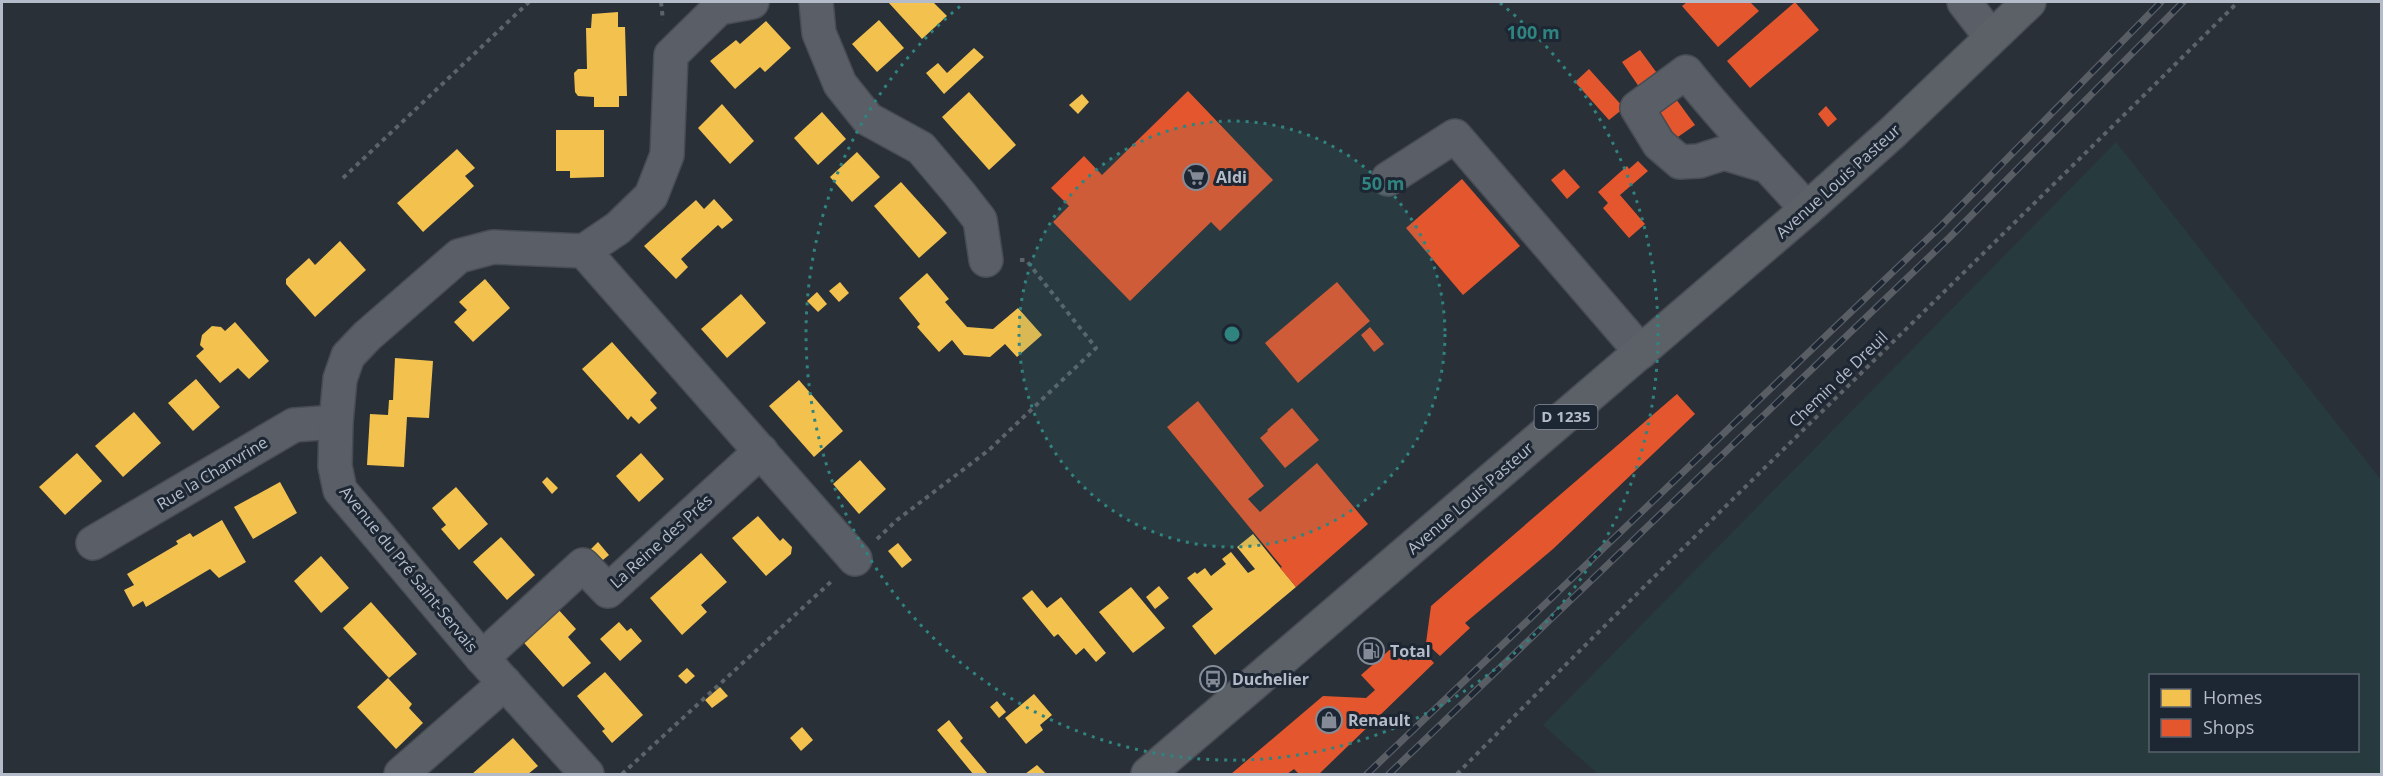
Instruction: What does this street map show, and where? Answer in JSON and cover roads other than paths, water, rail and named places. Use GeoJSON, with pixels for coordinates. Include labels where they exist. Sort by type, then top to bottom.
{"type":"FeatureCollection","features":[{"type":"Feature","properties":{"kind":"main road","name":"D 1235"},"geometry":{"type":"LineString","coordinates":[[1984,44],[2029,2]]}},
{"type":"Feature","properties":{"kind":"main road","name":"Avenue Louis Pasteur"},"geometry":{"type":"LineString","coordinates":[[1148,774],[1807,209],[1893,132],[1984,44]]}},
{"type":"Feature","properties":{"kind":"street"},"geometry":{"type":"LineString","coordinates":[[752,2],[719,8],[670,56],[667,155],[651,196],[618,228],[584,251],[855,559]]}},
{"type":"Feature","properties":{"kind":"street"},"geometry":{"type":"LineString","coordinates":[[816,2],[819,33],[840,84],[868,119],[921,148],[959,193],[980,219],[986,260]]}},
{"type":"Feature","properties":{"kind":"street"},"geometry":{"type":"LineString","coordinates":[[1964,2],[1984,44]]}},
{"type":"Feature","properties":{"kind":"street"},"geometry":{"type":"LineString","coordinates":[[1388,178],[1455,136],[1641,352]]}},
{"type":"Feature","properties":{"kind":"street"},"geometry":{"type":"LineString","coordinates":[[1767,166],[1807,209]]}},
{"type":"Feature","properties":{"kind":"street","name":"Avenue du Pré Saint-Servais"},"geometry":{"type":"LineString","coordinates":[[584,251],[493,248],[459,256],[367,336],[348,356],[340,379],[335,466],[340,490],[482,658],[587,774]]}},
{"type":"Feature","properties":{"kind":"street","name":"Rue la Chanvrine"},"geometry":{"type":"LineString","coordinates":[[93,543],[294,425],[336,422]]}},
{"type":"Feature","properties":{"kind":"street","name":"La Reine des Prés"},"geometry":{"type":"LineString","coordinates":[[482,658],[583,566],[608,591],[761,451]]}},
{"type":"Feature","properties":{"kind":"street"},"geometry":{"type":"LineString","coordinates":[[401,774],[505,683]]}},
{"type":"Feature","properties":{"kind":"railway"},"geometry":{"type":"LineString","coordinates":[[1367,774],[1941,226],[2161,2]]}},
{"type":"Feature","properties":{"kind":"railway"},"geometry":{"type":"LineString","coordinates":[[1389,774],[1950,237],[2183,2]]}},
{"type":"Feature","properties":{"kind":"place","name":"Aldi"},"geometry":{"type":"Point","coordinates":[1196,177]}},
{"type":"Feature","properties":{"kind":"place","name":"Total"},"geometry":{"type":"Point","coordinates":[1371,651]}},
{"type":"Feature","properties":{"kind":"place","name":"Duchelier"},"geometry":{"type":"Point","coordinates":[1213,679]}},
{"type":"Feature","properties":{"kind":"place","name":"Renault"},"geometry":{"type":"Point","coordinates":[1329,720]}}]}
